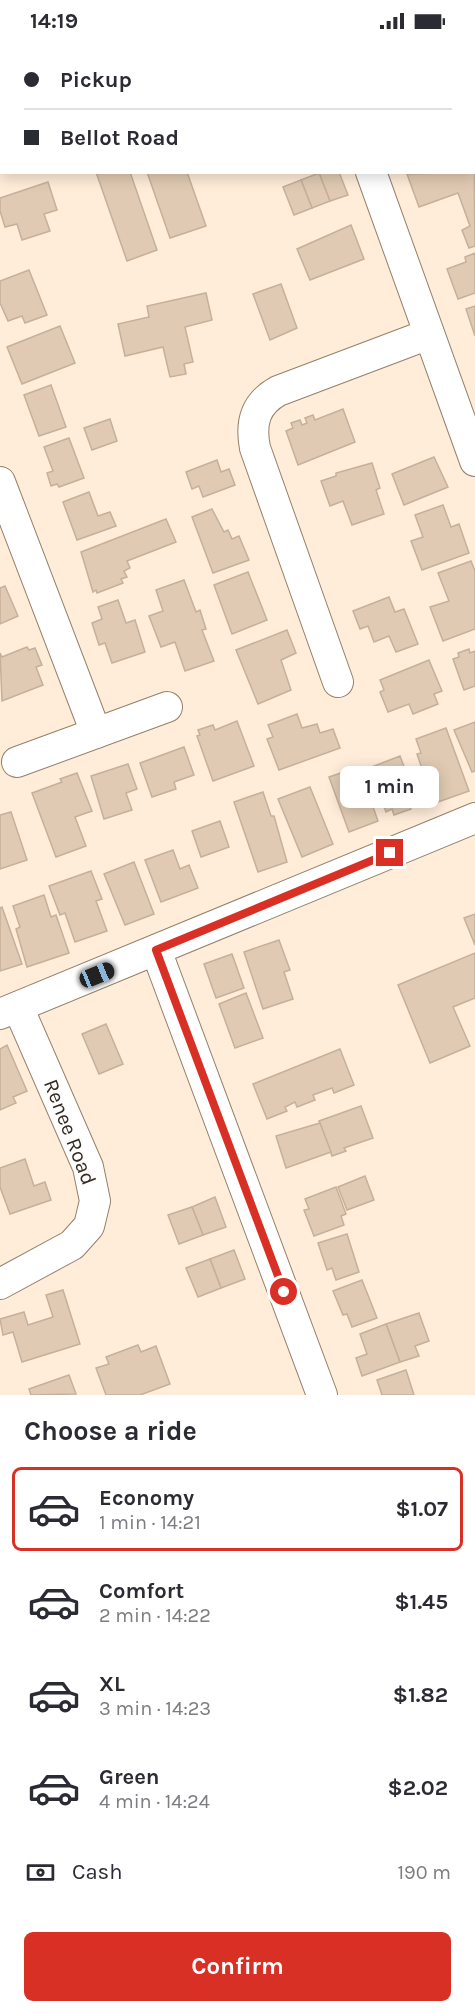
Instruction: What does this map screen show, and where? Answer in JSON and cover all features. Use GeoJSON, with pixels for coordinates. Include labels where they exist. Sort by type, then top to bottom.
{"type":"FeatureCollection","features":[{"type":"Feature","properties":{"kind":"street"},"geometry":{"type":"LineString","coordinates":[[372,174],[475,460]]}},
{"type":"Feature","properties":{"kind":"street"},"geometry":{"type":"LineString","coordinates":[[338,682],[255,448],[253,421],[256,411],[266,399],[278,392],[429,334]]}},
{"type":"Feature","properties":{"kind":"street"},"geometry":{"type":"LineString","coordinates":[[0,482],[96,733]]}},
{"type":"Feature","properties":{"kind":"street"},"geometry":{"type":"LineString","coordinates":[[16,762],[167,707]]}},
{"type":"Feature","properties":{"kind":"street"},"geometry":{"type":"LineString","coordinates":[[9,1011],[475,818]]}},
{"type":"Feature","properties":{"kind":"street"},"geometry":{"type":"LineString","coordinates":[[156,950],[322,1395]]}},
{"type":"Feature","properties":{"kind":"street","name":"Renee Road"},"geometry":{"type":"LineString","coordinates":[[0,1284],[72,1245],[89,1226],[95,1201],[88,1167],[9,1011]]}},
{"type":"Feature","properties":{"kind":"building"},"geometry":{"type":"Polygon","coordinates":[[[97,174],[131,174],[157,250],[127,261],[97,174]]]}},
{"type":"Feature","properties":{"kind":"building"},"geometry":{"type":"Polygon","coordinates":[[[148,174],[188,174],[206,226],[170,238],[148,174]]]}},
{"type":"Feature","properties":{"kind":"building"},"geometry":{"type":"Polygon","coordinates":[[[319,174],[340,174],[348,195],[330,201],[319,174]]]}},
{"type":"Feature","properties":{"kind":"building"},"geometry":{"type":"Polygon","coordinates":[[[319,174],[330,201],[312,208],[301,180],[319,174]]]}},
{"type":"Feature","properties":{"kind":"building"},"geometry":{"type":"Polygon","coordinates":[[[407,174],[474,174],[475,246],[469,248],[462,230],[470,226],[458,193],[419,207],[407,174]]]}},
{"type":"Feature","properties":{"kind":"building"},"geometry":{"type":"Polygon","coordinates":[[[301,180],[312,208],[294,215],[283,187],[301,180]]]}},
{"type":"Feature","properties":{"kind":"building"},"geometry":{"type":"Polygon","coordinates":[[[48,182],[57,210],[44,214],[50,231],[22,240],[17,224],[5,227],[0,211],[0,198],[48,182]]]}},
{"type":"Feature","properties":{"kind":"building"},"geometry":{"type":"Polygon","coordinates":[[[351,225],[364,259],[310,280],[297,249],[351,225]]]}},
{"type":"Feature","properties":{"kind":"building"},"geometry":{"type":"Polygon","coordinates":[[[475,253],[475,293],[458,299],[447,269],[466,262],[465,257],[475,253]]]}},
{"type":"Feature","properties":{"kind":"building"},"geometry":{"type":"Polygon","coordinates":[[[29,270],[47,315],[25,323],[22,316],[8,321],[0,303],[0,281],[29,270]]]}},
{"type":"Feature","properties":{"kind":"building"},"geometry":{"type":"Polygon","coordinates":[[[281,284],[297,328],[270,340],[253,294],[281,284]]]}},
{"type":"Feature","properties":{"kind":"building"},"geometry":{"type":"Polygon","coordinates":[[[206,293],[212,320],[185,327],[193,362],[184,364],[186,374],[170,377],[163,347],[125,356],[118,324],[149,317],[147,306],[206,293]]]}},
{"type":"Feature","properties":{"kind":"building"},"geometry":{"type":"Polygon","coordinates":[[[475,306],[475,336],[466,309],[475,306]]]}},
{"type":"Feature","properties":{"kind":"building"},"geometry":{"type":"Polygon","coordinates":[[[60,326],[75,363],[22,384],[7,347],[60,326]]]}},
{"type":"Feature","properties":{"kind":"building"},"geometry":{"type":"Polygon","coordinates":[[[51,385],[66,427],[39,436],[24,395],[51,385]]]}},
{"type":"Feature","properties":{"kind":"building"},"geometry":{"type":"Polygon","coordinates":[[[343,409],[355,442],[298,465],[286,431],[293,428],[291,423],[300,420],[302,425],[307,423],[305,418],[313,415],[315,420],[343,409]]]}},
{"type":"Feature","properties":{"kind":"building"},"geometry":{"type":"Polygon","coordinates":[[[110,419],[117,441],[92,450],[84,428],[110,419]]]}},
{"type":"Feature","properties":{"kind":"building"},"geometry":{"type":"Polygon","coordinates":[[[69,438],[84,478],[59,487],[57,484],[51,486],[47,473],[53,471],[44,447],[69,438]]]}},
{"type":"Feature","properties":{"kind":"building"},"geometry":{"type":"Polygon","coordinates":[[[434,457],[448,487],[404,505],[392,474],[434,457]]]}},
{"type":"Feature","properties":{"kind":"building"},"geometry":{"type":"Polygon","coordinates":[[[217,460],[221,472],[229,469],[235,485],[203,497],[199,486],[192,489],[186,472],[217,460]]]}},
{"type":"Feature","properties":{"kind":"building"},"geometry":{"type":"Polygon","coordinates":[[[372,463],[380,488],[376,490],[384,514],[352,525],[343,501],[330,506],[321,481],[336,476],[336,473],[372,463]]]}},
{"type":"Feature","properties":{"kind":"building"},"geometry":{"type":"Polygon","coordinates":[[[89,492],[98,516],[110,512],[116,526],[77,540],[63,502],[89,492]]]}},
{"type":"Feature","properties":{"kind":"building"},"geometry":{"type":"Polygon","coordinates":[[[443,505],[451,527],[459,524],[469,553],[422,570],[411,541],[423,537],[415,515],[443,505]]]}},
{"type":"Feature","properties":{"kind":"building"},"geometry":{"type":"Polygon","coordinates":[[[212,509],[224,532],[228,530],[232,539],[239,536],[249,560],[213,573],[192,517],[212,509]]]}},
{"type":"Feature","properties":{"kind":"building"},"geometry":{"type":"Polygon","coordinates":[[[166,519],[176,542],[127,561],[130,568],[124,571],[127,577],[121,579],[123,583],[97,593],[96,590],[93,592],[81,552],[166,519]]]}},
{"type":"Feature","properties":{"kind":"building"},"geometry":{"type":"Polygon","coordinates":[[[471,561],[475,571],[475,629],[443,641],[430,607],[449,601],[438,573],[471,561]]]}},
{"type":"Feature","properties":{"kind":"building"},"geometry":{"type":"Polygon","coordinates":[[[248,572],[267,620],[232,634],[214,585],[248,572]]]}},
{"type":"Feature","properties":{"kind":"building"},"geometry":{"type":"Polygon","coordinates":[[[184,580],[196,612],[200,610],[206,629],[202,630],[214,661],[185,671],[175,642],[161,647],[149,616],[163,611],[156,590],[184,580]]]}},
{"type":"Feature","properties":{"kind":"building"},"geometry":{"type":"Polygon","coordinates":[[[5,586],[18,616],[0,624],[0,588],[5,586]]]}},
{"type":"Feature","properties":{"kind":"building"},"geometry":{"type":"Polygon","coordinates":[[[389,597],[395,612],[404,609],[418,644],[396,652],[389,636],[374,642],[368,626],[360,629],[353,611],[389,597]]]}},
{"type":"Feature","properties":{"kind":"building"},"geometry":{"type":"Polygon","coordinates":[[[118,600],[126,623],[135,620],[145,652],[112,663],[105,643],[99,645],[92,623],[102,619],[98,607],[118,600]]]}},
{"type":"Feature","properties":{"kind":"building"},"geometry":{"type":"Polygon","coordinates":[[[287,630],[296,653],[281,660],[291,690],[258,704],[236,650],[287,630]]]}},
{"type":"Feature","properties":{"kind":"building"},"geometry":{"type":"Polygon","coordinates":[[[27,647],[29,650],[35,648],[42,665],[36,667],[43,685],[2,701],[0,653],[2,657],[27,647]]]}},
{"type":"Feature","properties":{"kind":"building"},"geometry":{"type":"Polygon","coordinates":[[[469,649],[470,653],[475,651],[475,686],[464,690],[453,659],[459,657],[458,653],[469,649]]]}},
{"type":"Feature","properties":{"kind":"building"},"geometry":{"type":"Polygon","coordinates":[[[429,660],[442,691],[434,694],[438,704],[413,714],[409,704],[388,712],[380,692],[384,690],[380,680],[429,660]]]}},
{"type":"Feature","properties":{"kind":"building"},"geometry":{"type":"Polygon","coordinates":[[[297,714],[302,728],[317,724],[320,733],[333,729],[340,748],[279,770],[267,739],[273,737],[268,725],[297,714]]]}},
{"type":"Feature","properties":{"kind":"building"},"geometry":{"type":"Polygon","coordinates":[[[237,721],[254,766],[213,781],[197,736],[200,735],[198,730],[213,725],[215,730],[237,721]]]}},
{"type":"Feature","properties":{"kind":"building"},"geometry":{"type":"Polygon","coordinates":[[[475,722],[475,771],[472,772],[454,730],[475,722]]]}},
{"type":"Feature","properties":{"kind":"building"},"geometry":{"type":"Polygon","coordinates":[[[446,728],[469,791],[438,802],[432,784],[428,786],[417,754],[421,753],[416,739],[446,728]]]}},
{"type":"Feature","properties":{"kind":"building"},"geometry":{"type":"Polygon","coordinates":[[[184,747],[194,775],[174,782],[176,789],[152,797],[140,763],[184,747]]]}},
{"type":"Feature","properties":{"kind":"building"},"geometry":{"type":"Polygon","coordinates":[[[400,756],[406,772],[410,770],[417,788],[412,790],[416,800],[408,803],[411,809],[394,815],[392,809],[386,812],[369,768],[400,756]]]}},
{"type":"Feature","properties":{"kind":"building"},"geometry":{"type":"Polygon","coordinates":[[[128,764],[137,789],[126,793],[132,810],[104,819],[91,776],[128,764]]]}},
{"type":"Feature","properties":{"kind":"building"},"geometry":{"type":"Polygon","coordinates":[[[359,767],[378,821],[349,832],[329,777],[359,767]]]}},
{"type":"Feature","properties":{"kind":"building"},"geometry":{"type":"Polygon","coordinates":[[[77,773],[92,811],[75,817],[86,846],[56,857],[32,793],[62,782],[60,779],[77,773]]]}},
{"type":"Feature","properties":{"kind":"building"},"geometry":{"type":"Polygon","coordinates":[[[310,787],[333,844],[302,857],[278,799],[310,787]]]}},
{"type":"Feature","properties":{"kind":"building"},"geometry":{"type":"Polygon","coordinates":[[[263,792],[271,816],[274,816],[287,862],[258,872],[234,802],[263,792]]]}},
{"type":"Feature","properties":{"kind":"building"},"geometry":{"type":"Polygon","coordinates":[[[11,812],[27,860],[0,869],[0,815],[11,812]]]}},
{"type":"Feature","properties":{"kind":"building"},"geometry":{"type":"Polygon","coordinates":[[[220,821],[229,847],[201,857],[192,831],[220,821]]]}},
{"type":"Feature","properties":{"kind":"building"},"geometry":{"type":"Polygon","coordinates":[[[173,850],[180,869],[189,865],[198,888],[161,902],[145,860],[173,850]]]}},
{"type":"Feature","properties":{"kind":"building"},"geometry":{"type":"Polygon","coordinates":[[[134,862],[154,914],[125,925],[104,874],[134,862]]]}},
{"type":"Feature","properties":{"kind":"building"},"geometry":{"type":"Polygon","coordinates":[[[91,871],[102,899],[96,901],[107,931],[75,942],[65,913],[60,915],[49,886],[91,871]]]}},
{"type":"Feature","properties":{"kind":"building"},"geometry":{"type":"Polygon","coordinates":[[[44,895],[51,917],[56,915],[69,953],[27,967],[16,929],[20,927],[13,906],[44,895]]]}},
{"type":"Feature","properties":{"kind":"building"},"geometry":{"type":"Polygon","coordinates":[[[2,907],[22,964],[0,971],[0,908],[2,907]]]}},
{"type":"Feature","properties":{"kind":"building"},"geometry":{"type":"Polygon","coordinates":[[[475,914],[475,945],[464,918],[475,914]]]}},
{"type":"Feature","properties":{"kind":"building"},"geometry":{"type":"Polygon","coordinates":[[[279,940],[290,970],[284,972],[293,999],[263,1009],[244,952],[279,940]]]}},
{"type":"Feature","properties":{"kind":"building"},"geometry":{"type":"Polygon","coordinates":[[[475,953],[475,998],[453,1007],[470,1046],[430,1063],[398,985],[475,953]]]}},
{"type":"Feature","properties":{"kind":"building"},"geometry":{"type":"Polygon","coordinates":[[[232,954],[244,988],[216,998],[204,964],[232,954]]]}},
{"type":"Feature","properties":{"kind":"building"},"geometry":{"type":"Polygon","coordinates":[[[246,993],[263,1038],[235,1048],[219,1004],[246,993]]]}},
{"type":"Feature","properties":{"kind":"building"},"geometry":{"type":"Polygon","coordinates":[[[106,1024],[123,1064],[99,1074],[82,1034],[106,1024]]]}},
{"type":"Feature","properties":{"kind":"building"},"geometry":{"type":"Polygon","coordinates":[[[7,1045],[27,1091],[13,1097],[16,1103],[0,1110],[0,1049],[7,1045]]]}},
{"type":"Feature","properties":{"kind":"building"},"geometry":{"type":"Polygon","coordinates":[[[340,1049],[354,1085],[334,1093],[332,1088],[313,1095],[315,1100],[297,1107],[295,1102],[285,1107],[287,1111],[267,1119],[253,1084],[340,1049]]]}},
{"type":"Feature","properties":{"kind":"building"},"geometry":{"type":"Polygon","coordinates":[[[361,1106],[373,1138],[344,1148],[346,1151],[332,1156],[319,1121],[361,1106]]]}},
{"type":"Feature","properties":{"kind":"building"},"geometry":{"type":"Polygon","coordinates":[[[320,1123],[331,1152],[286,1168],[276,1136],[320,1123]]]}},
{"type":"Feature","properties":{"kind":"building"},"geometry":{"type":"Polygon","coordinates":[[[25,1159],[34,1186],[45,1182],[51,1200],[10,1214],[0,1187],[0,1168],[25,1159]]]}},
{"type":"Feature","properties":{"kind":"building"},"geometry":{"type":"Polygon","coordinates":[[[365,1176],[374,1200],[347,1210],[338,1187],[365,1176]]]}},
{"type":"Feature","properties":{"kind":"building"},"geometry":{"type":"Polygon","coordinates":[[[336,1187],[346,1214],[341,1216],[344,1225],[314,1236],[304,1210],[309,1209],[305,1199],[336,1187]]]}},
{"type":"Feature","properties":{"kind":"building"},"geometry":{"type":"Polygon","coordinates":[[[215,1197],[226,1227],[203,1235],[192,1207],[215,1197]]]}},
{"type":"Feature","properties":{"kind":"building"},"geometry":{"type":"Polygon","coordinates":[[[192,1207],[203,1235],[179,1244],[168,1215],[192,1207]]]}},
{"type":"Feature","properties":{"kind":"building"},"geometry":{"type":"Polygon","coordinates":[[[347,1234],[359,1272],[336,1280],[332,1268],[327,1270],[318,1243],[347,1234]]]}},
{"type":"Feature","properties":{"kind":"building"},"geometry":{"type":"Polygon","coordinates":[[[234,1250],[245,1279],[221,1288],[210,1259],[234,1250]]]}},
{"type":"Feature","properties":{"kind":"building"},"geometry":{"type":"Polygon","coordinates":[[[210,1259],[221,1288],[198,1297],[186,1268],[210,1259]]]}},
{"type":"Feature","properties":{"kind":"building"},"geometry":{"type":"Polygon","coordinates":[[[362,1280],[377,1318],[352,1327],[347,1314],[343,1315],[333,1291],[362,1280]]]}},
{"type":"Feature","properties":{"kind":"building"},"geometry":{"type":"Polygon","coordinates":[[[63,1290],[80,1344],[22,1362],[13,1332],[3,1335],[0,1319],[24,1312],[28,1325],[53,1317],[46,1295],[63,1290]]]}},
{"type":"Feature","properties":{"kind":"building"},"geometry":{"type":"Polygon","coordinates":[[[419,1313],[429,1341],[415,1346],[419,1356],[400,1362],[386,1324],[419,1313]]]}},
{"type":"Feature","properties":{"kind":"building"},"geometry":{"type":"Polygon","coordinates":[[[386,1324],[400,1362],[362,1376],[356,1358],[367,1354],[360,1334],[386,1324]]]}},
{"type":"Feature","properties":{"kind":"building"},"geometry":{"type":"Polygon","coordinates":[[[138,1345],[141,1352],[156,1346],[170,1384],[140,1395],[106,1395],[96,1368],[109,1364],[106,1357],[138,1345]]]}},
{"type":"Feature","properties":{"kind":"building"},"geometry":{"type":"Polygon","coordinates":[[[406,1370],[414,1395],[382,1395],[377,1380],[406,1370]]]}},
{"type":"Feature","properties":{"kind":"building"},"geometry":{"type":"Polygon","coordinates":[[[69,1375],[76,1394],[31,1395],[29,1389],[69,1375]]]}},
{"type":"Feature","properties":{"kind":"route"},"geometry":{"type":"LineString","coordinates":[[284,1292],[156,950],[390,853]]}}]}
